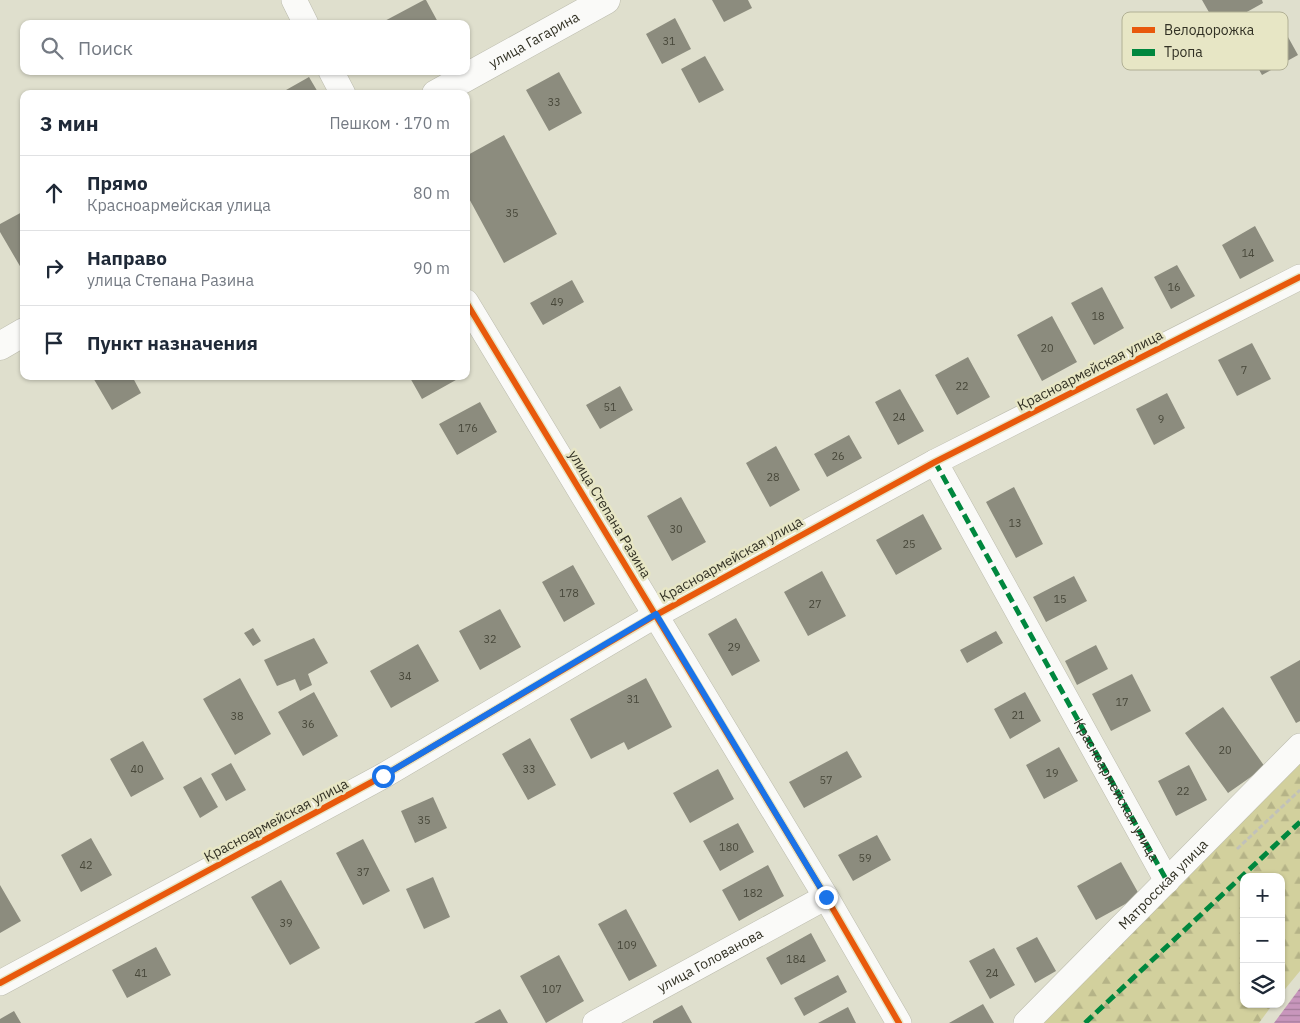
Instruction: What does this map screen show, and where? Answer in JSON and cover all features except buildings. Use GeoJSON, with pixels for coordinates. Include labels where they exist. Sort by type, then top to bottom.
{"type":"FeatureCollection","features":[{"type":"Feature","properties":{"kind":"main road","name":"улица Гагарина"},"geometry":{"type":"LineString","coordinates":[[443,90],[606,0]]}},
{"type":"Feature","properties":{"kind":"main road"},"geometry":{"type":"LineString","coordinates":[[0,346],[20,334]]}},
{"type":"Feature","properties":{"kind":"street"},"geometry":{"type":"LineString","coordinates":[[294,0],[304,20]]}},
{"type":"Feature","properties":{"kind":"street"},"geometry":{"type":"LineString","coordinates":[[333,75],[341,90]]}},
{"type":"Feature","properties":{"kind":"street","name":"Красноармейская улица"},"geometry":{"type":"LineString","coordinates":[[0,983],[383,776],[656,614],[935,462],[1300,277]]}},
{"type":"Feature","properties":{"kind":"street","name":"улица Степана Разина"},"geometry":{"type":"LineString","coordinates":[[470,309],[826,897],[899,1023]]}},
{"type":"Feature","properties":{"kind":"street","name":"Красноармейская улица"},"geometry":{"type":"LineString","coordinates":[[935,462],[1167,881]]}},
{"type":"Feature","properties":{"kind":"street","name":"Матросская улица"},"geometry":{"type":"LineString","coordinates":[[1026,1023],[1300,746]]}},
{"type":"Feature","properties":{"kind":"street","name":"улица Голованова"},"geometry":{"type":"LineString","coordinates":[[595,1023],[826,897]]}},
{"type":"Feature","properties":{"kind":"green space"},"geometry":{"type":"Polygon","coordinates":[[[1300,754],[1300,971],[1285,989],[1285,873],[1240,873],[1240,1008],[1270,1008],[1259,1023],[1032,1023],[1300,754]]]}},
{"type":"Feature","properties":{"kind":"shaded area"},"geometry":{"type":"Polygon","coordinates":[[[1300,988],[1300,1023],[1274,1023],[1300,988]]]}},
{"type":"Feature","properties":{"kind":"marked path"},"geometry":{"type":"LineString","coordinates":[[935,462],[1167,881]]}},
{"type":"Feature","properties":{"kind":"marked path"},"geometry":{"type":"LineString","coordinates":[[1085,1023],[1300,822]]}},
{"type":"Feature","properties":{"kind":"cycle path"},"geometry":{"type":"LineString","coordinates":[[0,983],[383,776],[656,615],[935,462],[1300,277]]}},
{"type":"Feature","properties":{"kind":"cycle path"},"geometry":{"type":"LineString","coordinates":[[470,309],[826,897],[899,1023]]}},
{"type":"Feature","properties":{"kind":"route"},"geometry":{"type":"LineString","coordinates":[[383,776],[656,614],[826,897]]}}]}
